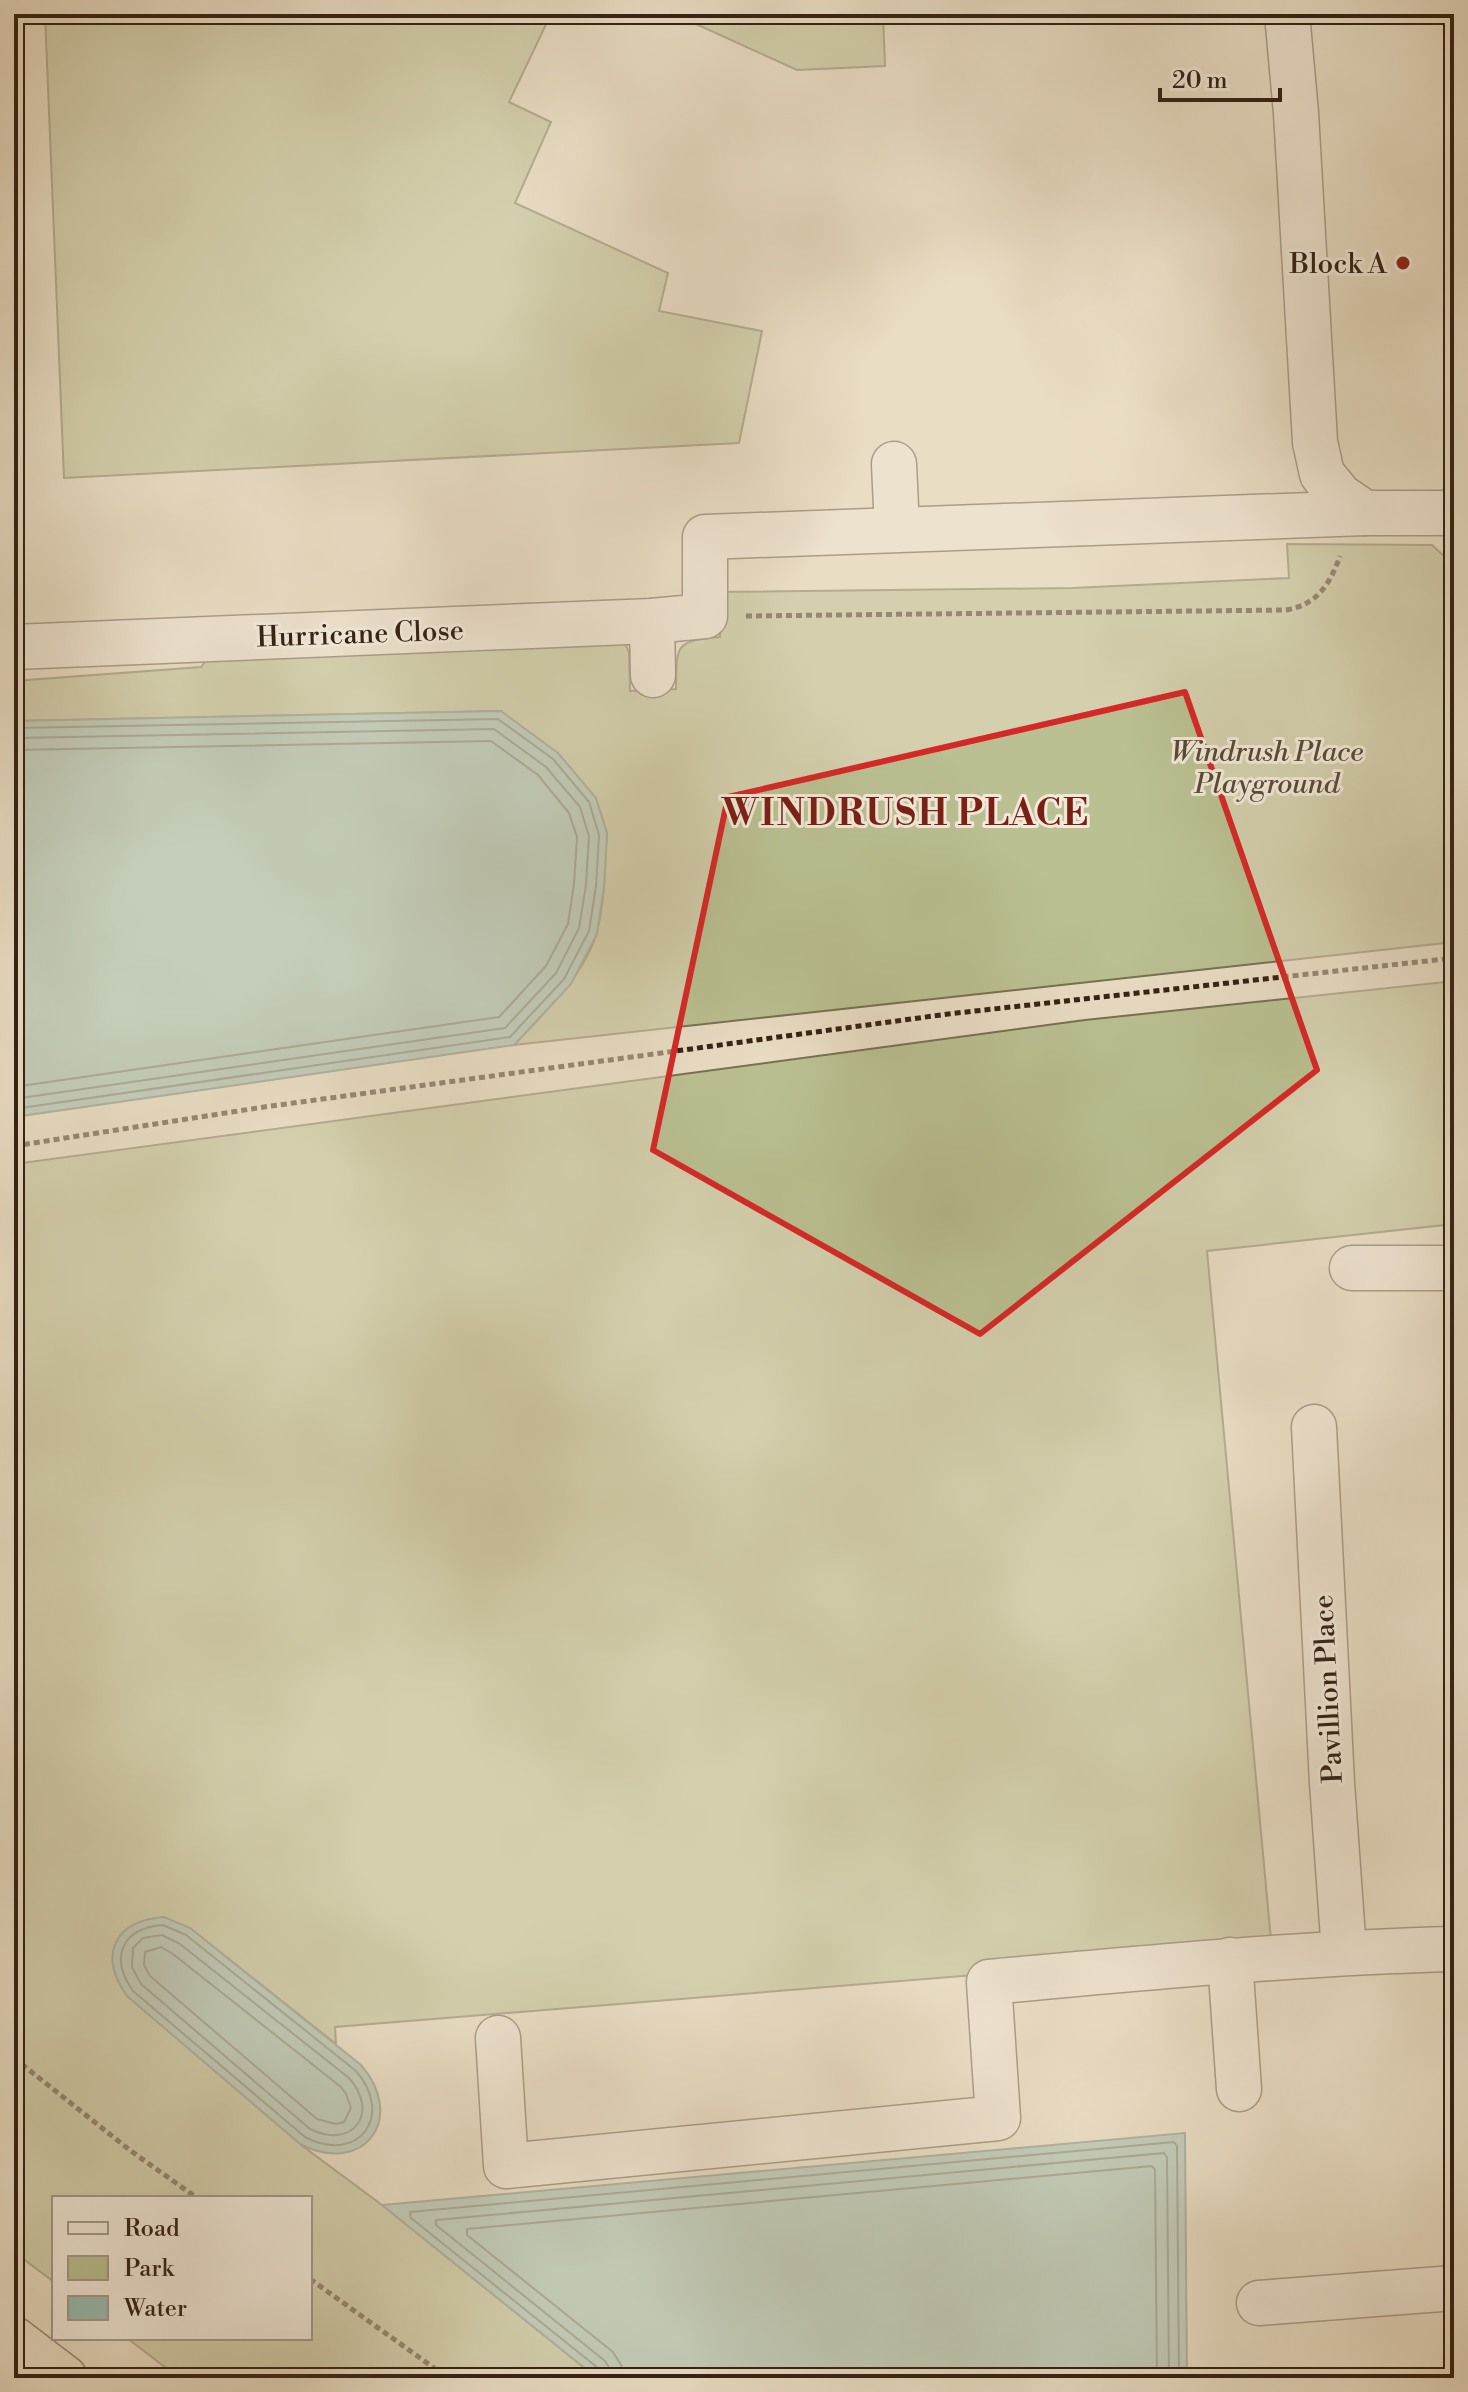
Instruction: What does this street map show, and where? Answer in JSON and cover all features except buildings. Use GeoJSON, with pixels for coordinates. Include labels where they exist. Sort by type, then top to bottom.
{"type":"FeatureCollection","features":[{"type":"Feature","properties":{"kind":"highway"},"geometry":{"type":"LineString","coordinates":[[14,2339],[65,2378]]}},
{"type":"Feature","properties":{"kind":"street"},"geometry":{"type":"LineString","coordinates":[[1287,14],[1296,113],[1315,442],[1322,474],[1352,514]]}},
{"type":"Feature","properties":{"kind":"street"},"geometry":{"type":"LineString","coordinates":[[894,464],[897,529]]}},
{"type":"Feature","properties":{"kind":"street"},"geometry":{"type":"LineString","coordinates":[[705,616],[705,537],[1454,513]]}},
{"type":"Feature","properties":{"kind":"street","name":"Hurricane Close"},"geometry":{"type":"LineString","coordinates":[[14,647],[652,621],[705,616]]}},
{"type":"Feature","properties":{"kind":"street"},"geometry":{"type":"LineString","coordinates":[[652,621],[653,675]]}},
{"type":"Feature","properties":{"kind":"street"},"geometry":{"type":"LineString","coordinates":[[1352,1268],[1454,1268]]}},
{"type":"Feature","properties":{"kind":"street","name":"Pavillion Place"},"geometry":{"type":"LineString","coordinates":[[1314,1427],[1344,1952]]}},
{"type":"Feature","properties":{"kind":"street"},"geometry":{"type":"LineString","coordinates":[[498,2038],[506,2166],[998,2118],[989,1982],[1230,1960],[1454,1949]]}},
{"type":"Feature","properties":{"kind":"street"},"geometry":{"type":"LineString","coordinates":[[1230,1960],[1239,2089]]}},
{"type":"Feature","properties":{"kind":"street"},"geometry":{"type":"LineString","coordinates":[[1259,2303],[1454,2288]]}},
{"type":"Feature","properties":{"kind":"path"},"geometry":{"type":"LineString","coordinates":[[705,616],[1300,608],[1312,601],[1329,583],[1352,514]]}},
{"type":"Feature","properties":{"kind":"path"},"geometry":{"type":"LineString","coordinates":[[14,1146],[264,1107],[933,1016],[1454,958]]}},
{"type":"Feature","properties":{"kind":"path"},"geometry":{"type":"LineString","coordinates":[[14,2058],[131,2151],[194,2196]]}},
{"type":"Feature","properties":{"kind":"path"},"geometry":{"type":"LineString","coordinates":[[312,2280],[448,2378]]}},
{"type":"Feature","properties":{"kind":"highlighted area"},"geometry":{"type":"Polygon","coordinates":[[[1185,692],[1317,1070],[980,1334],[653,1150],[728,797],[1185,692]]]}},
{"type":"Feature","properties":{"kind":"green space"},"geometry":{"type":"Polygon","coordinates":[[[45,14],[551,14],[509,102],[551,122],[515,203],[668,273],[659,311],[762,331],[739,443],[64,478],[45,14]]]}},
{"type":"Feature","properties":{"kind":"green space"},"geometry":{"type":"Polygon","coordinates":[[[674,14],[883,14],[885,66],[797,70],[674,14]]]}},
{"type":"Feature","properties":{"kind":"green space"},"geometry":{"type":"Polygon","coordinates":[[[1109,14],[1253,14],[1254,18],[1109,22],[1109,14]]]}},
{"type":"Feature","properties":{"kind":"green space","name":"Windrush Place Playground"},"geometry":{"type":"Polygon","coordinates":[[[1287,544],[1432,545],[1445,557],[1454,558],[1454,942],[514,1045],[563,992],[592,947],[602,907],[607,833],[501,711],[14,721],[14,681],[201,667],[211,654],[624,642],[629,652],[630,691],[676,689],[681,648],[693,641],[720,637],[719,592],[1072,588],[1289,578],[1287,544]]]}},
{"type":"Feature","properties":{"kind":"green space"},"geometry":{"type":"Polygon","coordinates":[[[1454,981],[1454,1224],[1207,1251],[1272,1951],[335,2027],[336,2044],[190,1928],[300,2144],[382,2205],[597,2378],[179,2378],[130,2340],[312,2340],[312,2196],[52,2196],[52,2280],[14,2252],[14,1164],[1085,1020],[1454,981]]]}},
{"type":"Feature","properties":{"kind":"water"},"geometry":{"type":"Polygon","coordinates":[[[501,711],[558,753],[596,798],[607,833],[597,934],[571,984],[514,1045],[14,1117],[14,721],[501,711]]]}},
{"type":"Feature","properties":{"kind":"water"},"geometry":{"type":"Polygon","coordinates":[[[164,1917],[190,1928],[361,2065],[374,2085],[380,2104],[379,2122],[372,2137],[360,2147],[343,2153],[323,2152],[300,2144],[127,1996],[114,1967],[116,1943],[133,1925],[164,1917]]]}},
{"type":"Feature","properties":{"kind":"water"},"geometry":{"type":"Polygon","coordinates":[[[1185,2133],[1187,2378],[597,2378],[382,2205],[1185,2133]]]}},
{"type":"Feature","properties":{"kind":"place","name":"Block A"},"geometry":{"type":"Point","coordinates":[1403,263]}},
{"type":"Feature","properties":{"kind":"district","name":"WINDRUSH PLACE"},"geometry":{"type":"Point","coordinates":[906,812]}}]}
